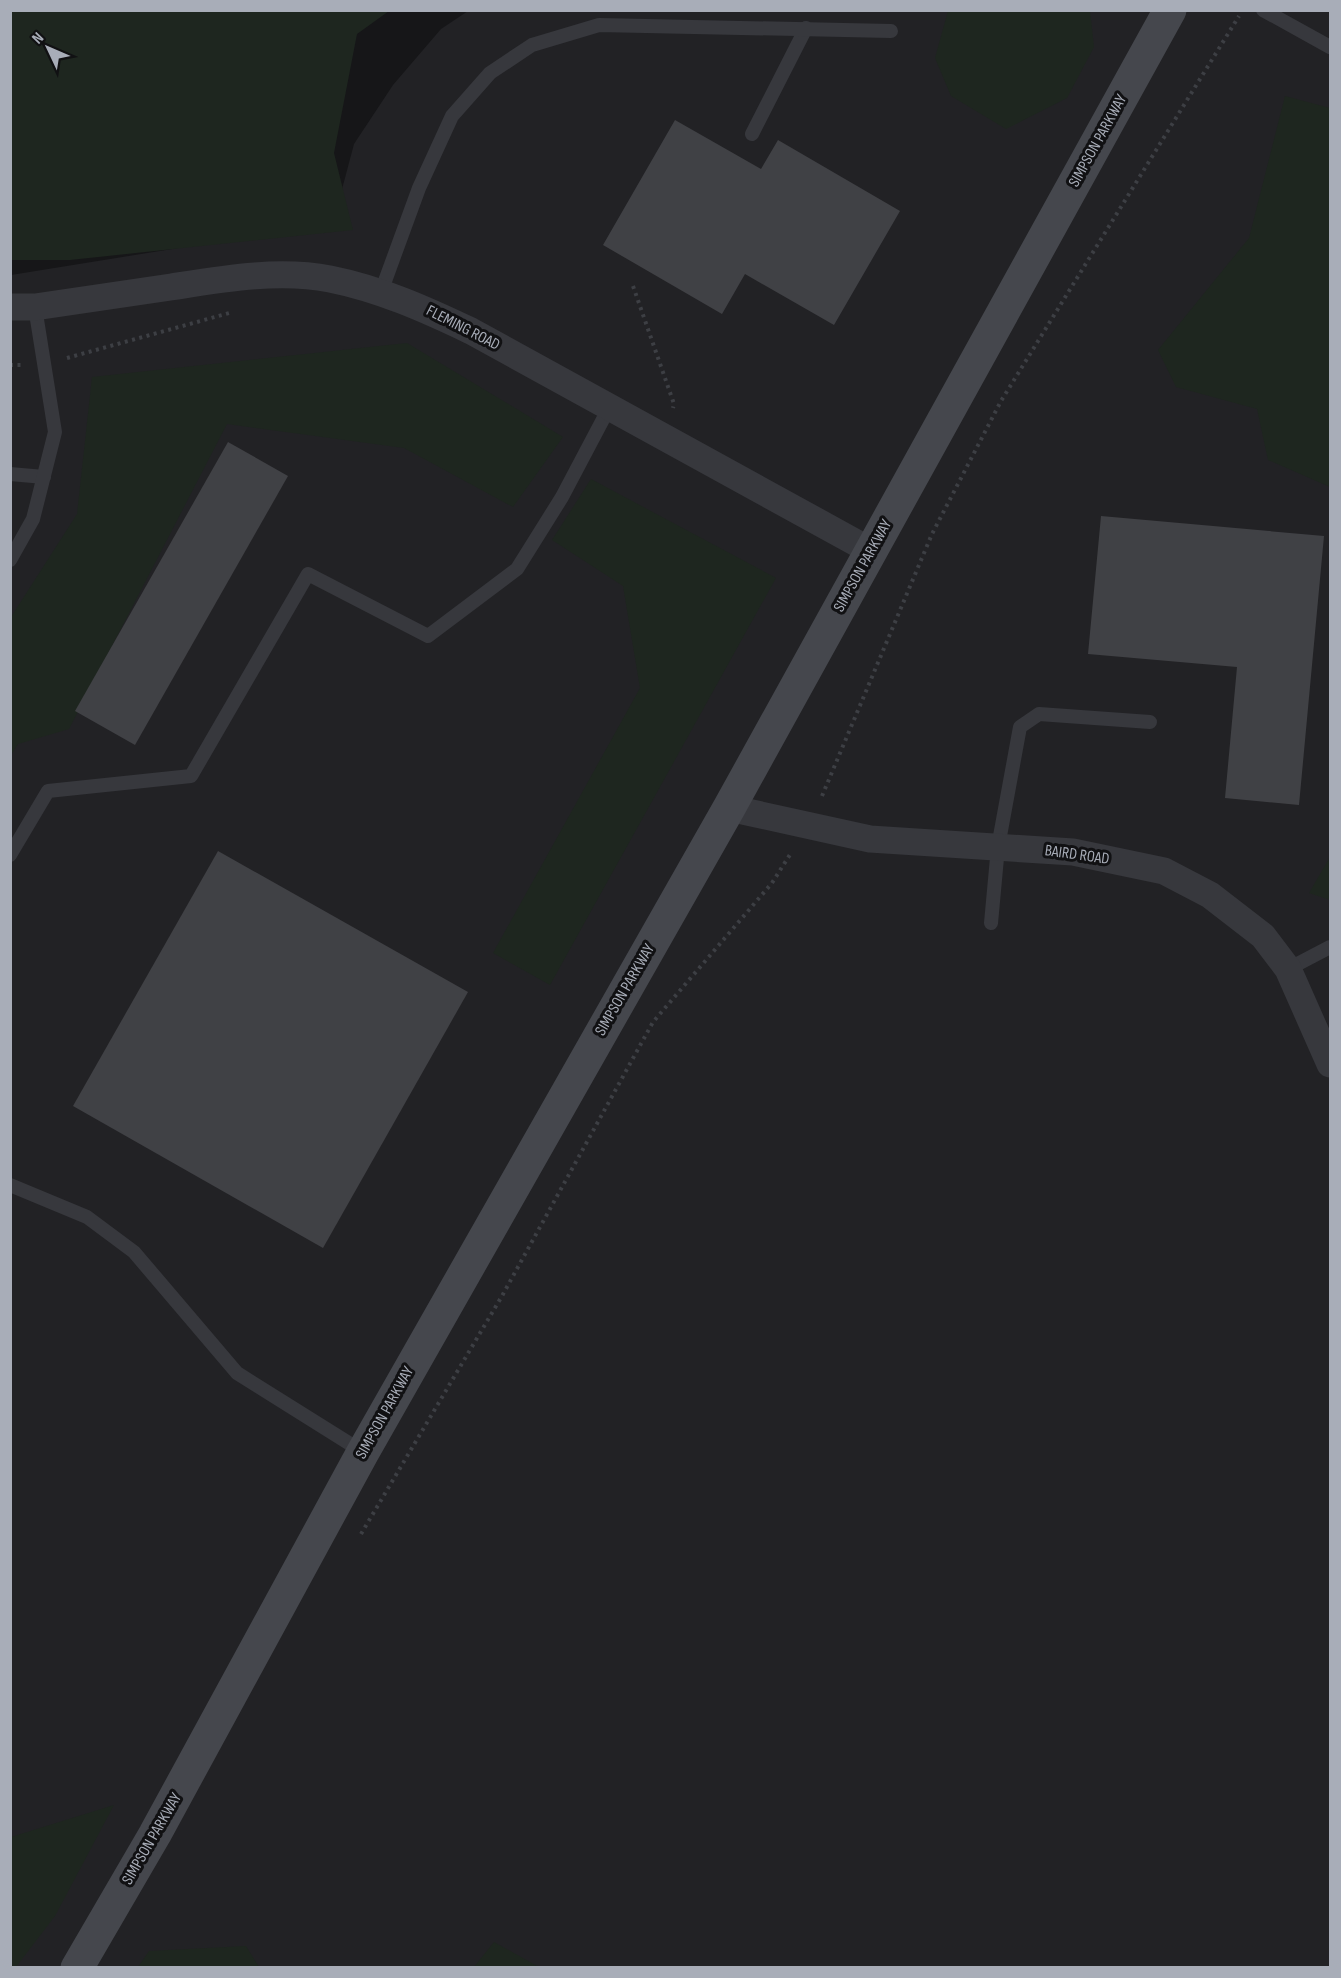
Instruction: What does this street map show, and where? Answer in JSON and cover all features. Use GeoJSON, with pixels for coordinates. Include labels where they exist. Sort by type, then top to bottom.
{"type":"FeatureCollection","features":[{"type":"Feature","properties":{"kind":"main road","name":"SIMPSON PARKWAY"},"geometry":{"type":"LineString","coordinates":[[77,1968],[155,1834],[363,1452],[729,808],[1170,10]]}},
{"type":"Feature","properties":{"kind":"street","name":"FLEMING ROAD"},"geometry":{"type":"LineString","coordinates":[[23,307],[228,279],[283,275],[328,279],[381,292],[418,305],[471,331],[871,551]]}},
{"type":"Feature","properties":{"kind":"street","name":"BAIRD ROAD"},"geometry":{"type":"LineString","coordinates":[[729,808],[870,839],[1073,852],[1164,871],[1210,895],[1263,936],[1288,969],[1330,1064]]}},
{"type":"Feature","properties":{"kind":"lane"},"geometry":{"type":"LineString","coordinates":[[1263,10],[1330,47]]}},
{"type":"Feature","properties":{"kind":"lane"},"geometry":{"type":"LineString","coordinates":[[381,292],[419,188],[452,116],[490,73],[532,45],[599,24],[891,31]]}},
{"type":"Feature","properties":{"kind":"lane"},"geometry":{"type":"LineString","coordinates":[[752,134],[806,28]]}},
{"type":"Feature","properties":{"kind":"lane"},"geometry":{"type":"LineString","coordinates":[[10,560],[33,519],[55,432],[44,364],[23,307]]}},
{"type":"Feature","properties":{"kind":"lane"},"geometry":{"type":"LineString","coordinates":[[10,855],[48,791],[191,776],[308,574],[428,636],[517,569],[562,497],[609,408]]}},
{"type":"Feature","properties":{"kind":"lane"},"geometry":{"type":"LineString","coordinates":[[10,474],[44,477]]}},
{"type":"Feature","properties":{"kind":"lane"},"geometry":{"type":"LineString","coordinates":[[991,923],[998,847],[1020,727],[1039,714],[1150,722]]}},
{"type":"Feature","properties":{"kind":"lane"},"geometry":{"type":"LineString","coordinates":[[1288,969],[1330,947]]}},
{"type":"Feature","properties":{"kind":"lane"},"geometry":{"type":"LineString","coordinates":[[10,1185],[87,1217],[134,1252],[237,1373],[363,1452]]}},
{"type":"Feature","properties":{"kind":"path"},"geometry":{"type":"LineString","coordinates":[[356,1541],[502,1296],[653,1022],[772,883],[809,826],[933,534],[1001,401],[1242,10]]}},
{"type":"Feature","properties":{"kind":"path"},"geometry":{"type":"LineString","coordinates":[[633,286],[674,404],[664,437]]}},
{"type":"Feature","properties":{"kind":"path"},"geometry":{"type":"LineString","coordinates":[[10,365],[44,364],[240,310]]}},
{"type":"Feature","properties":{"kind":"shaded area"},"geometry":{"type":"Polygon","coordinates":[[[11,10],[389,11],[357,34],[334,153],[353,230],[70,260],[11,260],[11,10]]]}},
{"type":"Feature","properties":{"kind":"shaded area"},"geometry":{"type":"Polygon","coordinates":[[[468,11],[1330,11],[1330,1967],[11,1968],[11,275],[333,223],[354,144],[393,85],[441,29],[468,11]]]}},
{"type":"Feature","properties":{"kind":"shaded area"},"geometry":{"type":"Polygon","coordinates":[[[948,11],[1090,11],[1094,47],[1067,98],[1006,129],[951,96],[935,58],[948,11]]]}},
{"type":"Feature","properties":{"kind":"shaded area"},"geometry":{"type":"Polygon","coordinates":[[[1285,96],[1330,108],[1330,487],[1268,460],[1257,409],[1176,387],[1158,350],[1249,238],[1285,96]]]}},
{"type":"Feature","properties":{"kind":"shaded area"},"geometry":{"type":"Polygon","coordinates":[[[407,343],[563,437],[513,507],[404,448],[227,424],[69,729],[18,744],[11,755],[11,617],[77,514],[92,377],[407,343]]]}},
{"type":"Feature","properties":{"kind":"shaded area"},"geometry":{"type":"Polygon","coordinates":[[[591,479],[776,578],[550,985],[493,953],[640,688],[623,586],[552,540],[591,479]]]}},
{"type":"Feature","properties":{"kind":"shaded area"},"geometry":{"type":"Polygon","coordinates":[[[1330,857],[1330,900],[1309,893],[1330,857]]]}},
{"type":"Feature","properties":{"kind":"shaded area"},"geometry":{"type":"Polygon","coordinates":[[[114,1805],[55,1916],[16,1967],[11,1967],[11,1837],[114,1805]]]}},
{"type":"Feature","properties":{"kind":"shaded area"},"geometry":{"type":"Polygon","coordinates":[[[494,1942],[539,1967],[474,1967],[494,1942]]]}},
{"type":"Feature","properties":{"kind":"shaded area"},"geometry":{"type":"Polygon","coordinates":[[[246,1946],[259,1967],[138,1967],[149,1951],[246,1946]]]}},
{"type":"Feature","properties":{"kind":"building"},"geometry":{"type":"Polygon","coordinates":[[[675,120],[761,169],[778,140],[900,211],[834,325],[745,274],[722,314],[603,245],[675,120]]]}},
{"type":"Feature","properties":{"kind":"building"},"geometry":{"type":"Polygon","coordinates":[[[228,442],[288,476],[135,745],[75,711],[228,442]]]}},
{"type":"Feature","properties":{"kind":"building"},"geometry":{"type":"Polygon","coordinates":[[[1101,516],[1324,536],[1299,805],[1225,798],[1237,667],[1088,654],[1101,516]]]}},
{"type":"Feature","properties":{"kind":"building"},"geometry":{"type":"Polygon","coordinates":[[[218,851],[468,992],[323,1248],[73,1106],[218,851]]]}}]}
